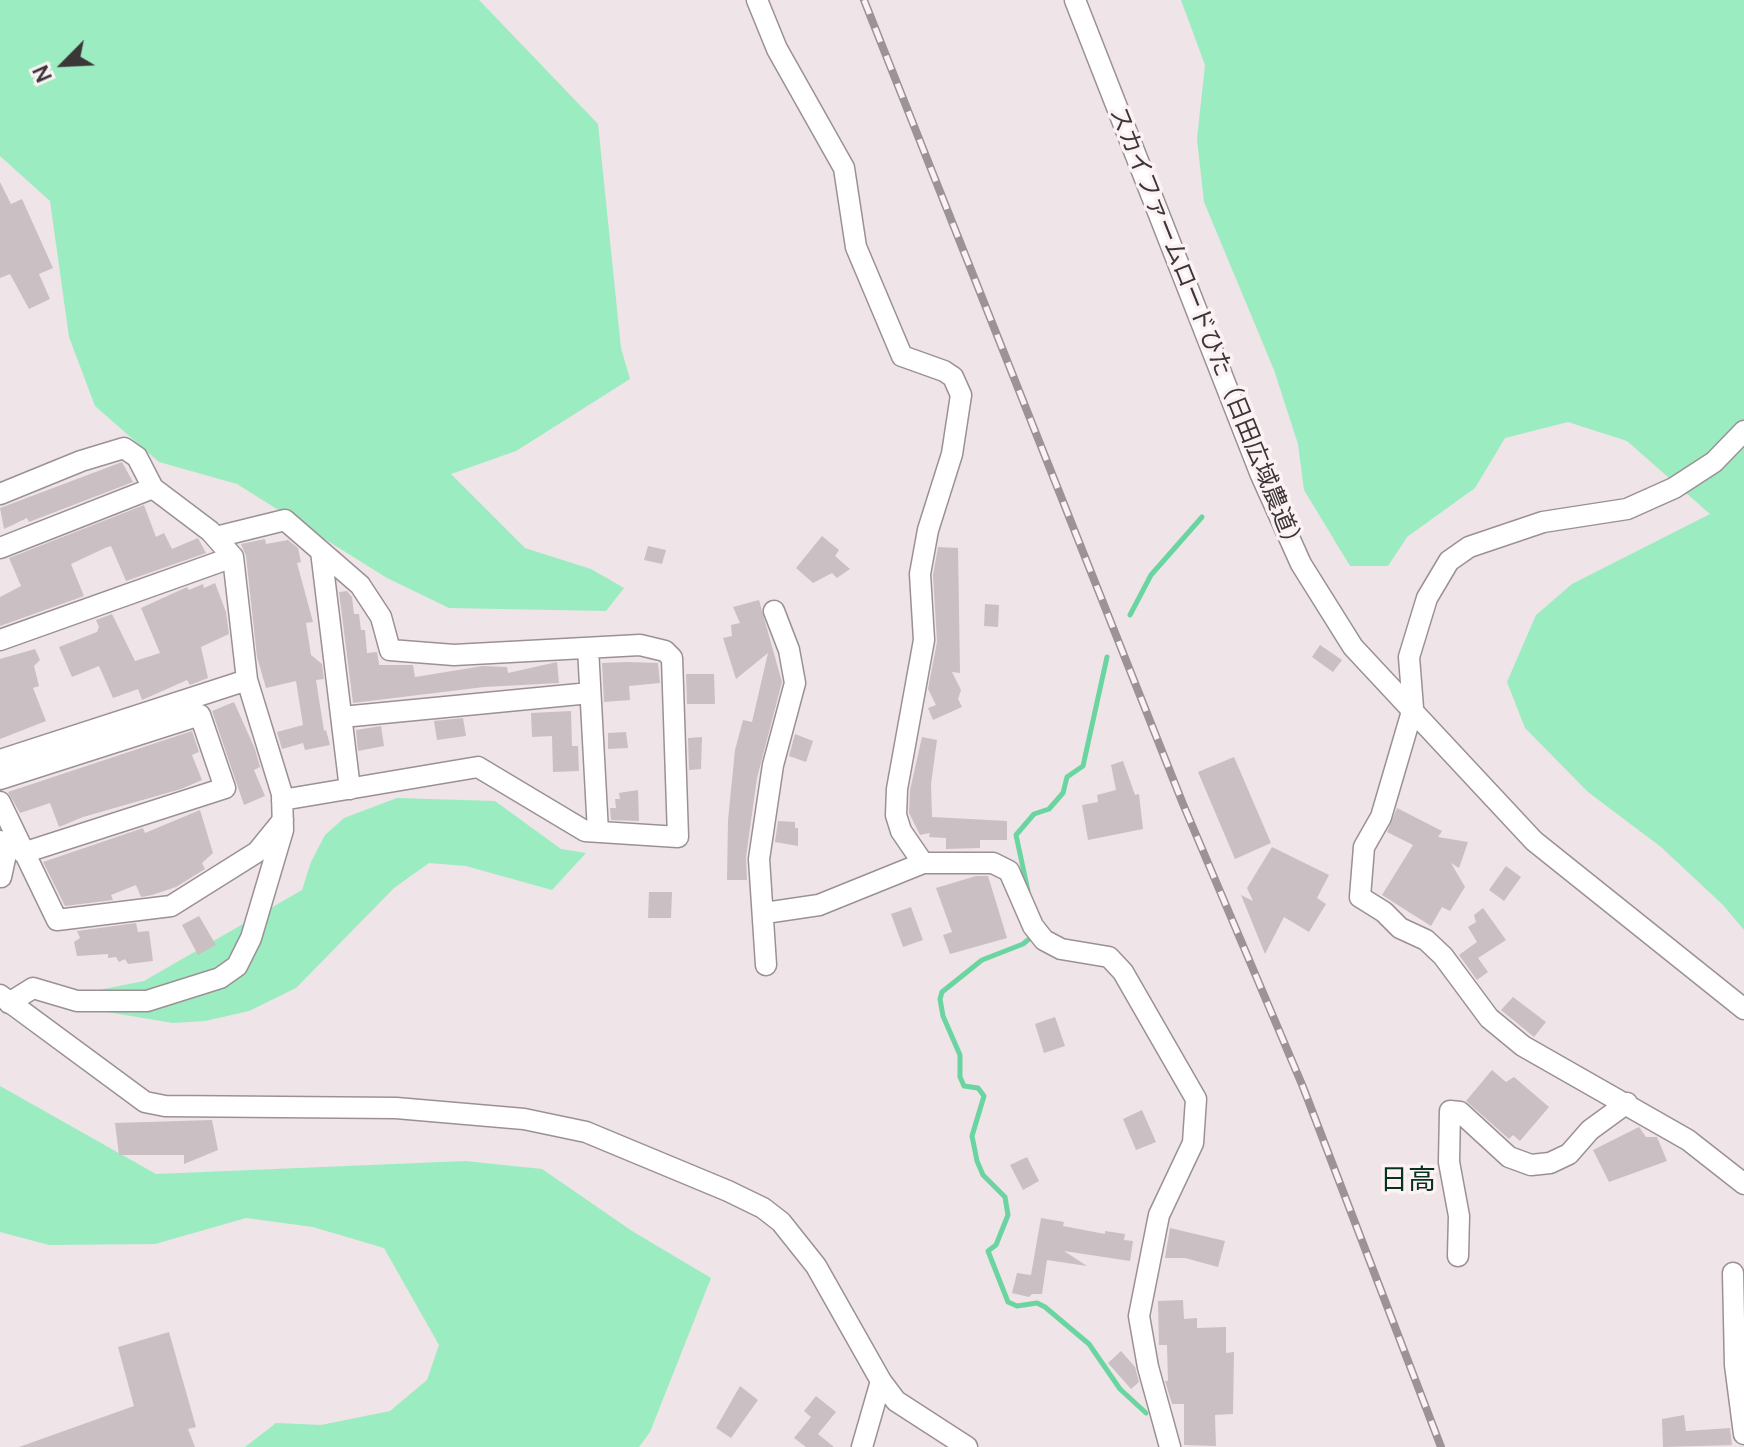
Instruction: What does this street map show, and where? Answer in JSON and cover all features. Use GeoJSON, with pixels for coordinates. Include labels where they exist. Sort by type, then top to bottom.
{"type":"FeatureCollection","features":[{"type":"Feature","properties":{"kind":"street"},"geometry":{"type":"LineString","coordinates":[[757,0],[777,49],[844,168],[856,247],[902,356],[944,371],[953,377],[961,395],[952,454],[928,530],[920,574],[924,640],[897,789],[896,815],[901,831],[923,863]]}},
{"type":"Feature","properties":{"kind":"street","name":"スカイファームロードひた（日田広域農道）"},"geometry":{"type":"LineString","coordinates":[[1075,0],[1261,475],[1301,564],[1353,647],[1534,841],[1744,1009]]}},
{"type":"Feature","properties":{"kind":"street"},"geometry":{"type":"LineString","coordinates":[[1744,431],[1714,462],[1674,488],[1627,509],[1543,522],[1469,547],[1449,561],[1427,598],[1409,657],[1413,708],[1381,817],[1364,847],[1360,897],[1384,912],[1400,928],[1426,940],[1443,956],[1489,1018],[1523,1046],[1688,1140],[1744,1184]]}},
{"type":"Feature","properties":{"kind":"street"},"geometry":{"type":"LineString","coordinates":[[0,494],[81,461],[124,448],[137,457],[153,488],[216,537],[233,557],[247,680],[282,810],[269,886],[251,938],[237,966],[220,978],[147,1001],[77,1001],[33,988],[4,999]]}},
{"type":"Feature","properties":{"kind":"street"},"geometry":{"type":"LineString","coordinates":[[0,548],[153,488]]}},
{"type":"Feature","properties":{"kind":"street"},"geometry":{"type":"LineString","coordinates":[[0,802],[57,920],[171,906],[257,852],[282,810],[350,789],[478,767],[585,831],[678,837],[672,658],[665,651],[640,645],[454,655],[390,650],[381,617],[360,585],[285,520],[216,537]]}},
{"type":"Feature","properties":{"kind":"street"},"geometry":{"type":"LineString","coordinates":[[321,551],[350,789]]}},
{"type":"Feature","properties":{"kind":"street"},"geometry":{"type":"LineString","coordinates":[[0,640],[233,557]]}},
{"type":"Feature","properties":{"kind":"street"},"geometry":{"type":"LineString","coordinates":[[766,965],[765,913],[759,859],[773,765],[795,683],[789,650],[774,611]]}},
{"type":"Feature","properties":{"kind":"street"},"geometry":{"type":"LineString","coordinates":[[588,648],[598,832]]}},
{"type":"Feature","properties":{"kind":"street"},"geometry":{"type":"LineString","coordinates":[[0,760],[247,680]]}},
{"type":"Feature","properties":{"kind":"street"},"geometry":{"type":"LineString","coordinates":[[342,717],[590,693]]}},
{"type":"Feature","properties":{"kind":"street"},"geometry":{"type":"LineString","coordinates":[[0,779],[200,715],[225,788],[23,853]]}},
{"type":"Feature","properties":{"kind":"street"},"geometry":{"type":"LineString","coordinates":[[0,841],[6,854],[1,877]]}},
{"type":"Feature","properties":{"kind":"street"},"geometry":{"type":"LineString","coordinates":[[765,913],[819,905],[923,863],[982,862],[1004,866],[1039,933],[1061,949],[1109,957],[1139,997],[1196,1099],[1193,1143],[1159,1215],[1139,1316],[1148,1367],[1170,1447]]}},
{"type":"Feature","properties":{"kind":"street"},"geometry":{"type":"LineString","coordinates":[[4,999],[145,1102],[165,1106],[396,1108],[524,1119],[586,1132],[728,1191],[763,1208],[781,1222],[816,1266],[881,1381],[896,1401],[967,1447]]}},
{"type":"Feature","properties":{"kind":"street"},"geometry":{"type":"LineString","coordinates":[[1458,1256],[1459,1216],[1449,1162],[1450,1111],[1460,1112],[1509,1157],[1531,1165],[1550,1163],[1569,1154],[1590,1130],[1627,1103]]}},
{"type":"Feature","properties":{"kind":"street"},"geometry":{"type":"LineString","coordinates":[[1733,1273],[1735,1365],[1744,1434]]}},
{"type":"Feature","properties":{"kind":"street"},"geometry":{"type":"LineString","coordinates":[[862,1447],[881,1381]]}},
{"type":"Feature","properties":{"kind":"green space"},"geometry":{"type":"Polygon","coordinates":[[[0,0],[479,0],[598,124],[621,348],[630,379],[516,451],[451,474],[525,548],[591,569],[624,588],[606,611],[449,608],[387,578],[237,484],[159,462],[95,406],[69,337],[50,201],[0,156],[0,0]]]}},
{"type":"Feature","properties":{"kind":"green space"},"geometry":{"type":"Polygon","coordinates":[[[1181,0],[1744,0],[1744,930],[1723,905],[1661,847],[1588,792],[1525,728],[1507,682],[1536,615],[1572,584],[1710,514],[1627,441],[1568,422],[1505,438],[1475,488],[1407,537],[1388,566],[1350,566],[1304,490],[1298,444],[1274,370],[1204,202],[1197,139],[1205,65],[1181,0]]]}},
{"type":"Feature","properties":{"kind":"green space"},"geometry":{"type":"Polygon","coordinates":[[[397,798],[495,801],[561,849],[586,853],[552,890],[466,866],[429,863],[394,888],[296,988],[249,1011],[205,1021],[173,1023],[83,1008],[89,992],[144,981],[302,890],[311,862],[325,835],[344,818],[397,798]]]}},
{"type":"Feature","properties":{"kind":"green space"},"geometry":{"type":"Polygon","coordinates":[[[0,1086],[156,1174],[465,1161],[542,1169],[632,1231],[711,1278],[650,1432],[639,1447],[245,1447],[276,1423],[321,1425],[390,1411],[427,1380],[439,1345],[384,1248],[313,1227],[246,1218],[155,1244],[49,1245],[0,1232],[0,1086]]]}},
{"type":"Feature","properties":{"kind":"building"},"geometry":{"type":"Polygon","coordinates":[[[0,182],[11,204],[22,199],[53,268],[39,274],[50,299],[29,309],[10,274],[0,278],[0,182]]]}},
{"type":"Feature","properties":{"kind":"building"},"geometry":{"type":"Polygon","coordinates":[[[122,462],[133,482],[29,522],[27,518],[4,529],[0,508],[122,462]]]}},
{"type":"Feature","properties":{"kind":"building"},"geometry":{"type":"Polygon","coordinates":[[[144,505],[156,537],[164,533],[172,549],[198,538],[206,553],[126,581],[111,546],[105,548],[71,564],[84,596],[0,626],[0,597],[21,586],[9,558],[144,505]]]}},
{"type":"Feature","properties":{"kind":"building"},"geometry":{"type":"Polygon","coordinates":[[[822,536],[839,550],[835,556],[850,569],[837,578],[832,573],[813,583],[796,568],[822,536]]]}},
{"type":"Feature","properties":{"kind":"building"},"geometry":{"type":"Polygon","coordinates":[[[265,539],[266,544],[288,540],[298,548],[301,562],[297,563],[313,622],[306,623],[311,655],[322,664],[324,679],[316,680],[324,731],[330,745],[305,750],[303,743],[282,749],[277,732],[303,725],[296,681],[266,688],[257,657],[246,556],[241,544],[265,539]]]}},
{"type":"Feature","properties":{"kind":"building"},"geometry":{"type":"Polygon","coordinates":[[[648,546],[666,550],[662,564],[644,560],[648,546]]]}},
{"type":"Feature","properties":{"kind":"building"},"geometry":{"type":"Polygon","coordinates":[[[938,547],[958,548],[960,673],[952,672],[961,690],[958,699],[962,707],[933,720],[928,708],[936,705],[928,689],[937,642],[933,575],[938,547]]]}},
{"type":"Feature","properties":{"kind":"building"},"geometry":{"type":"Polygon","coordinates":[[[215,583],[226,612],[229,634],[201,647],[208,678],[190,685],[187,680],[142,700],[138,689],[113,698],[99,666],[72,677],[59,647],[97,632],[99,627],[96,620],[112,614],[135,661],[160,653],[141,608],[187,587],[189,590],[203,584],[204,588],[215,583]]]}},
{"type":"Feature","properties":{"kind":"building"},"geometry":{"type":"Polygon","coordinates":[[[347,591],[352,597],[354,614],[359,614],[361,630],[365,630],[367,653],[377,652],[379,665],[413,665],[415,677],[483,666],[507,667],[508,673],[557,662],[559,683],[484,687],[353,703],[339,592],[347,591]]]}},
{"type":"Feature","properties":{"kind":"building"},"geometry":{"type":"Polygon","coordinates":[[[759,600],[782,682],[757,778],[746,857],[747,880],[727,880],[728,820],[735,750],[743,720],[752,722],[768,653],[736,679],[723,638],[732,636],[731,625],[740,623],[733,607],[759,600]]]}},
{"type":"Feature","properties":{"kind":"building"},"geometry":{"type":"Polygon","coordinates":[[[985,604],[999,605],[998,627],[984,626],[985,604]]]}},
{"type":"Feature","properties":{"kind":"building"},"geometry":{"type":"Polygon","coordinates":[[[1320,645],[1342,660],[1333,672],[1312,657],[1320,645]]]}},
{"type":"Feature","properties":{"kind":"building"},"geometry":{"type":"Polygon","coordinates":[[[35,649],[40,660],[34,666],[39,686],[33,688],[46,721],[0,739],[0,659],[35,649]]]}},
{"type":"Feature","properties":{"kind":"building"},"geometry":{"type":"Polygon","coordinates":[[[602,663],[658,663],[660,683],[629,686],[630,700],[604,702],[602,663]]]}},
{"type":"Feature","properties":{"kind":"building"},"geometry":{"type":"Polygon","coordinates":[[[686,674],[714,674],[715,704],[687,704],[686,674]]]}},
{"type":"Feature","properties":{"kind":"building"},"geometry":{"type":"Polygon","coordinates":[[[234,702],[255,749],[260,767],[254,770],[265,796],[244,805],[212,711],[234,702]]]}},
{"type":"Feature","properties":{"kind":"building"},"geometry":{"type":"Polygon","coordinates":[[[571,711],[572,746],[578,746],[579,771],[553,772],[552,736],[532,737],[531,713],[571,711]]]}},
{"type":"Feature","properties":{"kind":"building"},"geometry":{"type":"Polygon","coordinates":[[[463,718],[466,736],[437,740],[434,721],[463,718]]]}},
{"type":"Feature","properties":{"kind":"building"},"geometry":{"type":"Polygon","coordinates":[[[381,726],[384,746],[358,751],[356,730],[381,726]]]}},
{"type":"Feature","properties":{"kind":"building"},"geometry":{"type":"Polygon","coordinates":[[[192,731],[199,752],[192,755],[202,780],[181,789],[83,817],[59,827],[50,803],[20,813],[8,792],[192,731]]]}},
{"type":"Feature","properties":{"kind":"building"},"geometry":{"type":"Polygon","coordinates":[[[626,732],[628,748],[608,749],[608,733],[626,732]]]}},
{"type":"Feature","properties":{"kind":"building"},"geometry":{"type":"Polygon","coordinates":[[[795,734],[813,741],[806,762],[789,756],[795,734]]]}},
{"type":"Feature","properties":{"kind":"building"},"geometry":{"type":"Polygon","coordinates":[[[702,737],[701,769],[689,770],[688,738],[702,737]]]}},
{"type":"Feature","properties":{"kind":"building"},"geometry":{"type":"Polygon","coordinates":[[[922,737],[937,740],[931,784],[932,817],[1007,821],[1007,840],[980,840],[980,848],[946,849],[946,838],[929,837],[930,833],[920,835],[909,813],[910,790],[922,737]]]}},
{"type":"Feature","properties":{"kind":"building"},"geometry":{"type":"Polygon","coordinates":[[[1234,757],[1271,843],[1235,859],[1198,772],[1234,757]]]}},
{"type":"Feature","properties":{"kind":"building"},"geometry":{"type":"Polygon","coordinates":[[[1123,761],[1135,795],[1139,794],[1143,829],[1088,840],[1082,805],[1098,802],[1097,795],[1116,790],[1111,765],[1123,761]]]}},
{"type":"Feature","properties":{"kind":"building"},"geometry":{"type":"Polygon","coordinates":[[[638,790],[639,821],[611,820],[610,808],[616,808],[615,799],[620,799],[619,793],[638,790]]]}},
{"type":"Feature","properties":{"kind":"building"},"geometry":{"type":"Polygon","coordinates":[[[1397,808],[1442,831],[1438,837],[1468,842],[1459,868],[1451,863],[1465,887],[1450,911],[1442,907],[1431,926],[1382,895],[1413,845],[1387,832],[1397,808]]]}},
{"type":"Feature","properties":{"kind":"building"},"geometry":{"type":"Polygon","coordinates":[[[200,810],[213,853],[202,863],[205,869],[176,887],[152,895],[141,897],[136,885],[111,895],[113,900],[65,906],[43,862],[143,828],[145,833],[200,810]]]}},
{"type":"Feature","properties":{"kind":"building"},"geometry":{"type":"Polygon","coordinates":[[[778,821],[795,822],[798,846],[775,842],[778,821]]]}},
{"type":"Feature","properties":{"kind":"building"},"geometry":{"type":"Polygon","coordinates":[[[1272,847],[1329,875],[1317,898],[1326,904],[1309,932],[1284,917],[1265,954],[1241,895],[1253,901],[1247,888],[1272,847]]]}},
{"type":"Feature","properties":{"kind":"building"},"geometry":{"type":"Polygon","coordinates":[[[1506,866],[1521,877],[1504,901],[1489,890],[1506,866]]]}},
{"type":"Feature","properties":{"kind":"building"},"geometry":{"type":"Polygon","coordinates":[[[976,876],[988,876],[1007,938],[950,954],[943,935],[952,932],[936,888],[976,876]]]}},
{"type":"Feature","properties":{"kind":"building"},"geometry":{"type":"Polygon","coordinates":[[[649,892],[672,892],[671,918],[648,918],[649,892]]]}},
{"type":"Feature","properties":{"kind":"building"},"geometry":{"type":"Polygon","coordinates":[[[911,907],[923,940],[903,947],[891,914],[911,907]]]}},
{"type":"Feature","properties":{"kind":"building"},"geometry":{"type":"Polygon","coordinates":[[[1483,908],[1506,940],[1478,958],[1488,972],[1477,980],[1459,955],[1477,942],[1468,927],[1476,922],[1474,915],[1483,908]]]}},
{"type":"Feature","properties":{"kind":"building"},"geometry":{"type":"Polygon","coordinates":[[[199,916],[216,945],[198,955],[182,925],[199,916]]]}},
{"type":"Feature","properties":{"kind":"building"},"geometry":{"type":"Polygon","coordinates":[[[136,923],[138,932],[149,931],[153,961],[128,964],[125,959],[119,962],[116,957],[108,958],[108,954],[77,956],[74,942],[80,938],[77,931],[136,923]]]}},
{"type":"Feature","properties":{"kind":"building"},"geometry":{"type":"Polygon","coordinates":[[[1513,997],[1546,1022],[1534,1037],[1501,1010],[1513,997]]]}},
{"type":"Feature","properties":{"kind":"building"},"geometry":{"type":"Polygon","coordinates":[[[1055,1017],[1065,1046],[1044,1053],[1035,1024],[1055,1017]]]}},
{"type":"Feature","properties":{"kind":"building"},"geometry":{"type":"Polygon","coordinates":[[[1492,1070],[1506,1082],[1514,1077],[1549,1107],[1520,1141],[1513,1135],[1509,1139],[1466,1101],[1492,1070]]]}},
{"type":"Feature","properties":{"kind":"building"},"geometry":{"type":"Polygon","coordinates":[[[1142,1110],[1156,1142],[1136,1150],[1123,1119],[1142,1110]]]}},
{"type":"Feature","properties":{"kind":"building"},"geometry":{"type":"Polygon","coordinates":[[[212,1120],[218,1150],[184,1164],[184,1155],[119,1155],[115,1123],[212,1120]]]}},
{"type":"Feature","properties":{"kind":"building"},"geometry":{"type":"Polygon","coordinates":[[[1639,1127],[1646,1137],[1657,1137],[1667,1161],[1609,1182],[1593,1150],[1639,1127]]]}},
{"type":"Feature","properties":{"kind":"building"},"geometry":{"type":"Polygon","coordinates":[[[1027,1157],[1039,1181],[1023,1190],[1010,1165],[1027,1157]]]}},
{"type":"Feature","properties":{"kind":"building"},"geometry":{"type":"Polygon","coordinates":[[[1041,1218],[1064,1222],[1063,1226],[1105,1234],[1105,1231],[1125,1234],[1124,1240],[1133,1241],[1130,1261],[1064,1251],[1087,1266],[1047,1260],[1042,1294],[1029,1297],[1012,1293],[1017,1273],[1031,1275],[1041,1218]]]}},
{"type":"Feature","properties":{"kind":"building"},"geometry":{"type":"Polygon","coordinates":[[[1170,1228],[1225,1241],[1218,1267],[1185,1258],[1165,1258],[1170,1228]]]}},
{"type":"Feature","properties":{"kind":"building"},"geometry":{"type":"Polygon","coordinates":[[[1183,1300],[1184,1319],[1197,1318],[1197,1328],[1226,1327],[1226,1353],[1234,1352],[1233,1414],[1215,1415],[1216,1446],[1184,1445],[1184,1404],[1172,1404],[1165,1381],[1168,1381],[1167,1345],[1159,1345],[1158,1301],[1183,1300]]]}},
{"type":"Feature","properties":{"kind":"building"},"geometry":{"type":"Polygon","coordinates":[[[169,1332],[196,1427],[188,1429],[195,1447],[19,1447],[134,1406],[118,1347],[169,1332]]]}},
{"type":"Feature","properties":{"kind":"building"},"geometry":{"type":"Polygon","coordinates":[[[1121,1351],[1135,1367],[1139,1382],[1131,1389],[1108,1363],[1121,1351]]]}},
{"type":"Feature","properties":{"kind":"building"},"geometry":{"type":"Polygon","coordinates":[[[740,1386],[758,1400],[731,1438],[716,1428],[740,1386]]]}},
{"type":"Feature","properties":{"kind":"building"},"geometry":{"type":"Polygon","coordinates":[[[816,1396],[836,1412],[818,1434],[834,1447],[806,1447],[794,1438],[811,1417],[804,1411],[816,1396]]]}},
{"type":"Feature","properties":{"kind":"building"},"geometry":{"type":"Polygon","coordinates":[[[1684,1415],[1686,1431],[1730,1428],[1732,1445],[1663,1447],[1662,1419],[1684,1415]]]}},
{"type":"Feature","properties":{"kind":"waterway"},"geometry":{"type":"LineString","coordinates":[[1130,615],[1151,575],[1202,517]]}},
{"type":"Feature","properties":{"kind":"waterway"},"geometry":{"type":"LineString","coordinates":[[1028,891],[1016,835],[1034,814],[1049,809],[1063,793],[1067,777],[1083,766],[1107,657]]}},
{"type":"Feature","properties":{"kind":"waterway"},"geometry":{"type":"LineString","coordinates":[[1034,935],[1023,944],[982,960],[942,992],[940,999],[943,1016],[960,1055],[960,1077],[964,1086],[978,1088],[984,1096],[972,1136],[977,1161],[983,1175],[1005,1197],[1008,1215],[996,1245],[988,1251],[1008,1302],[1017,1306],[1037,1303],[1045,1307],[1089,1344],[1120,1389],[1146,1413]]}},
{"type":"Feature","properties":{"kind":"railway"},"geometry":{"type":"LineString","coordinates":[[864,0],[1183,804],[1303,1087],[1441,1447]]}},
{"type":"Feature","properties":{"kind":"district","name":"日高"},"geometry":{"type":"Point","coordinates":[1408,1181]}}]}
